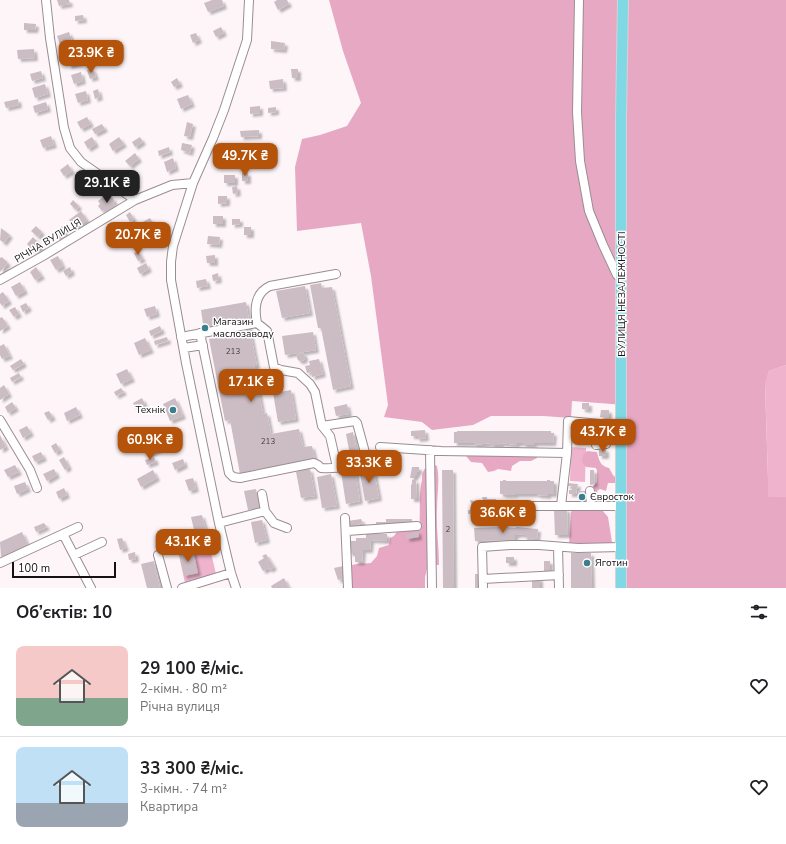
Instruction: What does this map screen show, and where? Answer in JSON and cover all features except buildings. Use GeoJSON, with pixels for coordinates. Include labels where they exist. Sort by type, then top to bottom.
{"type":"FeatureCollection","features":[{"type":"Feature","properties":{"kind":"main road","name":"ВУЛИЦЯ НЕЗАЛЕЖНОСТІ"},"geometry":{"type":"LineString","coordinates":[[621,588],[621,118],[623,0]]}},
{"type":"Feature","properties":{"kind":"street"},"geometry":{"type":"LineString","coordinates":[[46,0],[50,38],[64,128],[70,148],[81,162],[135,200]]}},
{"type":"Feature","properties":{"kind":"street"},"geometry":{"type":"LineString","coordinates":[[236,588],[219,523],[181,336],[171,280],[171,262],[174,246],[193,183],[224,110],[247,40],[249,0]]}},
{"type":"Feature","properties":{"kind":"street"},"geometry":{"type":"LineString","coordinates":[[578,0],[577,112],[580,161],[589,211],[603,245],[618,275],[622,279]]}},
{"type":"Feature","properties":{"kind":"street","name":"РІЧНА ВУЛИЦЯ"},"geometry":{"type":"LineString","coordinates":[[0,280],[43,256],[135,200],[172,185],[193,183]]}},
{"type":"Feature","properties":{"kind":"street"},"geometry":{"type":"LineString","coordinates":[[336,274],[270,286],[264,289],[256,302],[255,313],[257,323],[266,331],[274,367],[298,373],[310,384],[315,392],[322,426],[330,436],[337,467]]}},
{"type":"Feature","properties":{"kind":"street"},"geometry":{"type":"LineString","coordinates":[[181,336],[257,323]]}},
{"type":"Feature","properties":{"kind":"street"},"geometry":{"type":"LineString","coordinates":[[200,333],[229,473],[233,478],[240,478],[314,463],[321,468],[357,464],[364,461],[366,456],[357,423],[355,421],[322,426]]}},
{"type":"Feature","properties":{"kind":"street"},"geometry":{"type":"LineString","coordinates":[[184,348],[203,345]]}},
{"type":"Feature","properties":{"kind":"street"},"geometry":{"type":"LineString","coordinates":[[0,420],[30,470],[37,488]]}},
{"type":"Feature","properties":{"kind":"street"},"geometry":{"type":"LineString","coordinates":[[561,506],[567,453],[568,421],[621,426]]}},
{"type":"Feature","properties":{"kind":"street"},"geometry":{"type":"LineString","coordinates":[[596,445],[606,444],[607,425]]}},
{"type":"Feature","properties":{"kind":"street"},"geometry":{"type":"LineString","coordinates":[[380,447],[430,450],[567,453]]}},
{"type":"Feature","properties":{"kind":"street"},"geometry":{"type":"LineString","coordinates":[[430,450],[432,588]]}},
{"type":"Feature","properties":{"kind":"street"},"geometry":{"type":"LineString","coordinates":[[590,491],[591,506]]}},
{"type":"Feature","properties":{"kind":"street"},"geometry":{"type":"LineString","coordinates":[[262,494],[265,511],[274,523],[287,528]]}},
{"type":"Feature","properties":{"kind":"street"},"geometry":{"type":"LineString","coordinates":[[481,509],[507,506],[621,506]]}},
{"type":"Feature","properties":{"kind":"street"},"geometry":{"type":"LineString","coordinates":[[219,523],[265,511]]}},
{"type":"Feature","properties":{"kind":"street"},"geometry":{"type":"LineString","coordinates":[[346,518],[348,588]]}},
{"type":"Feature","properties":{"kind":"street"},"geometry":{"type":"LineString","coordinates":[[347,531],[417,526]]}},
{"type":"Feature","properties":{"kind":"street"},"geometry":{"type":"LineString","coordinates":[[0,563],[78,527]]}},
{"type":"Feature","properties":{"kind":"street"},"geometry":{"type":"LineString","coordinates":[[63,534],[91,588]]}},
{"type":"Feature","properties":{"kind":"street"},"geometry":{"type":"LineString","coordinates":[[74,555],[102,542]]}},
{"type":"Feature","properties":{"kind":"street"},"geometry":{"type":"LineString","coordinates":[[483,588],[482,547],[539,545],[558,547],[621,547]]}},
{"type":"Feature","properties":{"kind":"street"},"geometry":{"type":"LineString","coordinates":[[558,547],[559,588]]}},
{"type":"Feature","properties":{"kind":"street"},"geometry":{"type":"LineString","coordinates":[[158,554],[167,588]]}},
{"type":"Feature","properties":{"kind":"street"},"geometry":{"type":"LineString","coordinates":[[182,588],[231,573]]}},
{"type":"Feature","properties":{"kind":"street"},"geometry":{"type":"LineString","coordinates":[[483,579],[559,575]]}},
{"type":"Feature","properties":{"kind":"shaded area"},"geometry":{"type":"Polygon","coordinates":[[[329,0],[786,0],[786,365],[769,371],[765,385],[768,497],[786,496],[786,588],[627,588],[625,405],[572,401],[571,418],[543,416],[491,416],[473,425],[432,430],[422,422],[384,417],[388,405],[371,276],[361,223],[297,231],[295,167],[302,139],[347,126],[361,103],[343,51],[329,0]]]}},
{"type":"Feature","properties":{"kind":"shaded area"},"geometry":{"type":"Polygon","coordinates":[[[786,365],[786,496],[768,497],[765,384],[769,371],[786,365]]]}},
{"type":"Feature","properties":{"kind":"shaded area"},"geometry":{"type":"Polygon","coordinates":[[[571,447],[586,448],[585,482],[570,481],[571,447]]]}},
{"type":"Feature","properties":{"kind":"shaded area"},"geometry":{"type":"Polygon","coordinates":[[[537,451],[537,458],[531,461],[520,461],[512,466],[511,471],[498,469],[488,472],[482,463],[471,462],[466,456],[467,454],[537,451]]]}},
{"type":"Feature","properties":{"kind":"shaded area"},"geometry":{"type":"Polygon","coordinates":[[[587,451],[597,452],[599,460],[602,464],[609,468],[616,478],[616,483],[608,483],[606,491],[600,489],[597,491],[602,510],[608,517],[612,542],[609,544],[569,544],[571,512],[597,482],[596,468],[586,467],[582,462],[583,455],[587,451]]]}},
{"type":"Feature","properties":{"kind":"shaded area"},"geometry":{"type":"Polygon","coordinates":[[[435,465],[437,466],[438,477],[437,516],[439,565],[428,565],[425,577],[425,588],[349,588],[349,566],[371,563],[377,556],[379,548],[389,545],[390,538],[394,536],[398,530],[412,528],[413,531],[419,530],[422,474],[426,468],[435,465]]]}},
{"type":"Feature","properties":{"kind":"shaded area"},"geometry":{"type":"Polygon","coordinates":[[[209,544],[216,574],[185,583],[178,551],[209,544]]]}},
{"type":"Feature","properties":{"kind":"place","name":"Магазин маслозаводу"},"geometry":{"type":"Point","coordinates":[205,328]}},
{"type":"Feature","properties":{"kind":"place","name":"Технік"},"geometry":{"type":"Point","coordinates":[173,410]}},
{"type":"Feature","properties":{"kind":"place","name":"Євросток"},"geometry":{"type":"Point","coordinates":[582,497]}},
{"type":"Feature","properties":{"kind":"place","name":"Яготин"},"geometry":{"type":"Point","coordinates":[587,563]}}]}
